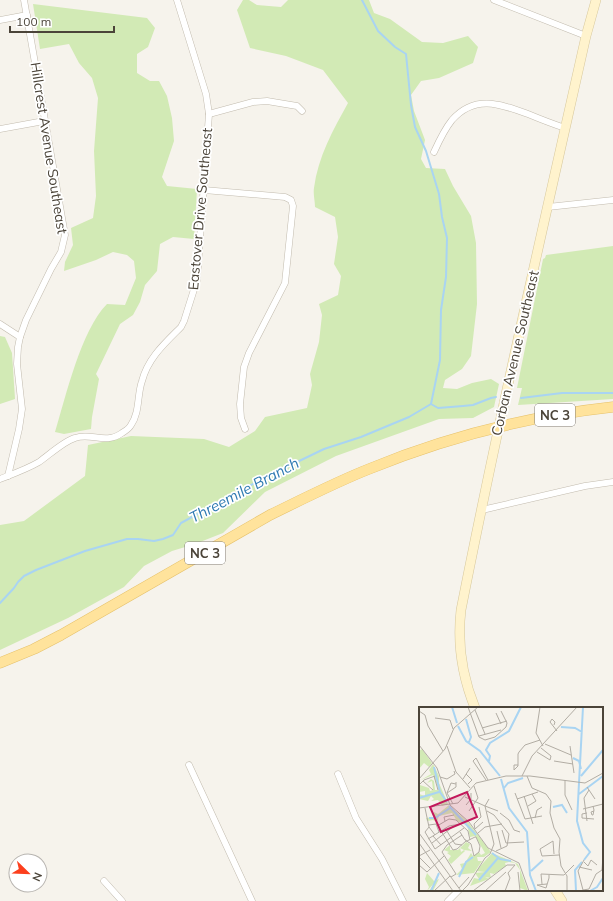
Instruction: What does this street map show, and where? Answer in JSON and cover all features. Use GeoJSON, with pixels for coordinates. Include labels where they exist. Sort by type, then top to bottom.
{"type":"FeatureCollection","features":[{"type":"Feature","properties":{"kind":"main road","name":"Corban Avenue Southeast"},"geometry":{"type":"LineString","coordinates":[[475,707],[464,674],[459,641],[459,625],[498,427],[513,367],[586,36],[596,0]]}},
{"type":"Feature","properties":{"kind":"main road","name":"NC 3"},"geometry":{"type":"LineString","coordinates":[[0,662],[61,635],[264,519],[304,498],[382,464],[414,452],[498,427],[536,418],[613,407]]}},
{"type":"Feature","properties":{"kind":"main road"},"geometry":{"type":"LineString","coordinates":[[556,891],[562,901]]}},
{"type":"Feature","properties":{"kind":"street","name":"Hillcrest Avenue Southeast"},"geometry":{"type":"LineString","coordinates":[[8,476],[22,410],[17,364],[20,337],[26,320],[61,252],[65,235],[24,0]]}},
{"type":"Feature","properties":{"kind":"street","name":"Eastover Drive Southeast"},"geometry":{"type":"LineString","coordinates":[[0,479],[38,462],[73,438],[82,436],[106,439],[118,436],[131,425],[135,416],[142,379],[148,365],[152,358],[181,327],[184,321],[197,280],[209,114],[206,94],[177,0]]}},
{"type":"Feature","properties":{"kind":"street"},"geometry":{"type":"LineString","coordinates":[[494,0],[586,36]]}},
{"type":"Feature","properties":{"kind":"street"},"geometry":{"type":"LineString","coordinates":[[0,20],[27,15]]}},
{"type":"Feature","properties":{"kind":"street"},"geometry":{"type":"LineString","coordinates":[[209,114],[253,102],[267,101],[297,106],[302,111]]}},
{"type":"Feature","properties":{"kind":"street"},"geometry":{"type":"LineString","coordinates":[[434,152],[442,135],[453,119],[461,112],[479,104],[488,103],[501,105],[565,128]]}},
{"type":"Feature","properties":{"kind":"street"},"geometry":{"type":"LineString","coordinates":[[0,129],[44,121]]}},
{"type":"Feature","properties":{"kind":"street"},"geometry":{"type":"LineString","coordinates":[[204,190],[285,197],[291,200],[293,206],[285,283],[249,353],[244,367],[240,404],[241,418],[245,429]]}},
{"type":"Feature","properties":{"kind":"street"},"geometry":{"type":"LineString","coordinates":[[548,207],[613,200]]}},
{"type":"Feature","properties":{"kind":"street"},"geometry":{"type":"LineString","coordinates":[[0,324],[20,337]]}},
{"type":"Feature","properties":{"kind":"street"},"geometry":{"type":"LineString","coordinates":[[482,510],[585,486],[613,482]]}},
{"type":"Feature","properties":{"kind":"street"},"geometry":{"type":"LineString","coordinates":[[189,765],[252,901]]}},
{"type":"Feature","properties":{"kind":"street"},"geometry":{"type":"LineString","coordinates":[[338,774],[356,818],[382,859],[403,901]]}},
{"type":"Feature","properties":{"kind":"street"},"geometry":{"type":"LineString","coordinates":[[104,881],[122,901]]}},
{"type":"Feature","properties":{"kind":"street"},"geometry":{"type":"LineString","coordinates":[[448,901],[458,891]]}},
{"type":"Feature","properties":{"kind":"green space"},"geometry":{"type":"Polygon","coordinates":[[[243,0],[249,0],[257,5],[281,7],[288,0],[369,0],[374,13],[390,19],[422,42],[443,43],[468,36],[478,47],[473,63],[439,78],[421,81],[411,95],[414,111],[425,140],[421,159],[426,168],[445,169],[453,186],[471,216],[476,243],[477,304],[471,356],[462,369],[445,380],[443,388],[457,389],[472,383],[491,379],[499,384],[494,407],[473,418],[439,419],[336,456],[265,492],[223,533],[172,551],[144,566],[124,587],[68,618],[0,650],[0,525],[24,521],[85,476],[88,445],[131,436],[204,439],[229,447],[255,431],[265,417],[307,408],[312,385],[310,374],[319,342],[322,315],[319,304],[338,295],[341,276],[334,264],[338,237],[335,217],[315,207],[314,188],[319,165],[323,155],[348,103],[323,70],[286,56],[250,48],[237,10],[243,0]]]}},
{"type":"Feature","properties":{"kind":"green space"},"geometry":{"type":"Polygon","coordinates":[[[33,4],[147,18],[155,28],[148,47],[137,54],[137,73],[150,81],[159,81],[167,96],[172,118],[174,141],[162,177],[167,186],[197,189],[194,239],[173,237],[160,244],[157,271],[145,285],[140,302],[133,315],[120,324],[96,374],[99,379],[91,429],[64,434],[55,432],[75,364],[89,330],[107,304],[125,305],[136,278],[134,261],[127,255],[113,252],[96,260],[64,271],[65,262],[73,245],[71,228],[93,218],[96,196],[94,151],[98,98],[92,78],[79,63],[69,44],[40,49],[33,4]]]}},
{"type":"Feature","properties":{"kind":"green space"},"geometry":{"type":"Polygon","coordinates":[[[613,246],[613,399],[518,405],[522,388],[517,388],[543,259],[546,255],[613,246]]]}},
{"type":"Feature","properties":{"kind":"green space"},"geometry":{"type":"Polygon","coordinates":[[[0,336],[5,337],[12,353],[15,399],[0,404],[0,336]]]}},
{"type":"Feature","properties":{"kind":"waterway"},"geometry":{"type":"LineString","coordinates":[[362,0],[378,31],[395,47],[406,54],[411,105],[415,127],[426,151],[439,194],[447,238],[446,277],[441,310],[440,360],[431,404]]}},
{"type":"Feature","properties":{"kind":"waterway","name":"Threemile Branch"},"geometry":{"type":"LineString","coordinates":[[521,398],[562,393],[613,393]]}},
{"type":"Feature","properties":{"kind":"waterway"},"geometry":{"type":"LineString","coordinates":[[431,404],[438,408],[473,405],[496,397]]}},
{"type":"Feature","properties":{"kind":"waterway","name":"Threemile Branch"},"geometry":{"type":"LineString","coordinates":[[0,603],[24,576],[36,570],[85,551],[127,539],[154,541],[173,535],[181,523],[264,478],[324,449],[361,437],[409,417],[431,404]]}}]}
